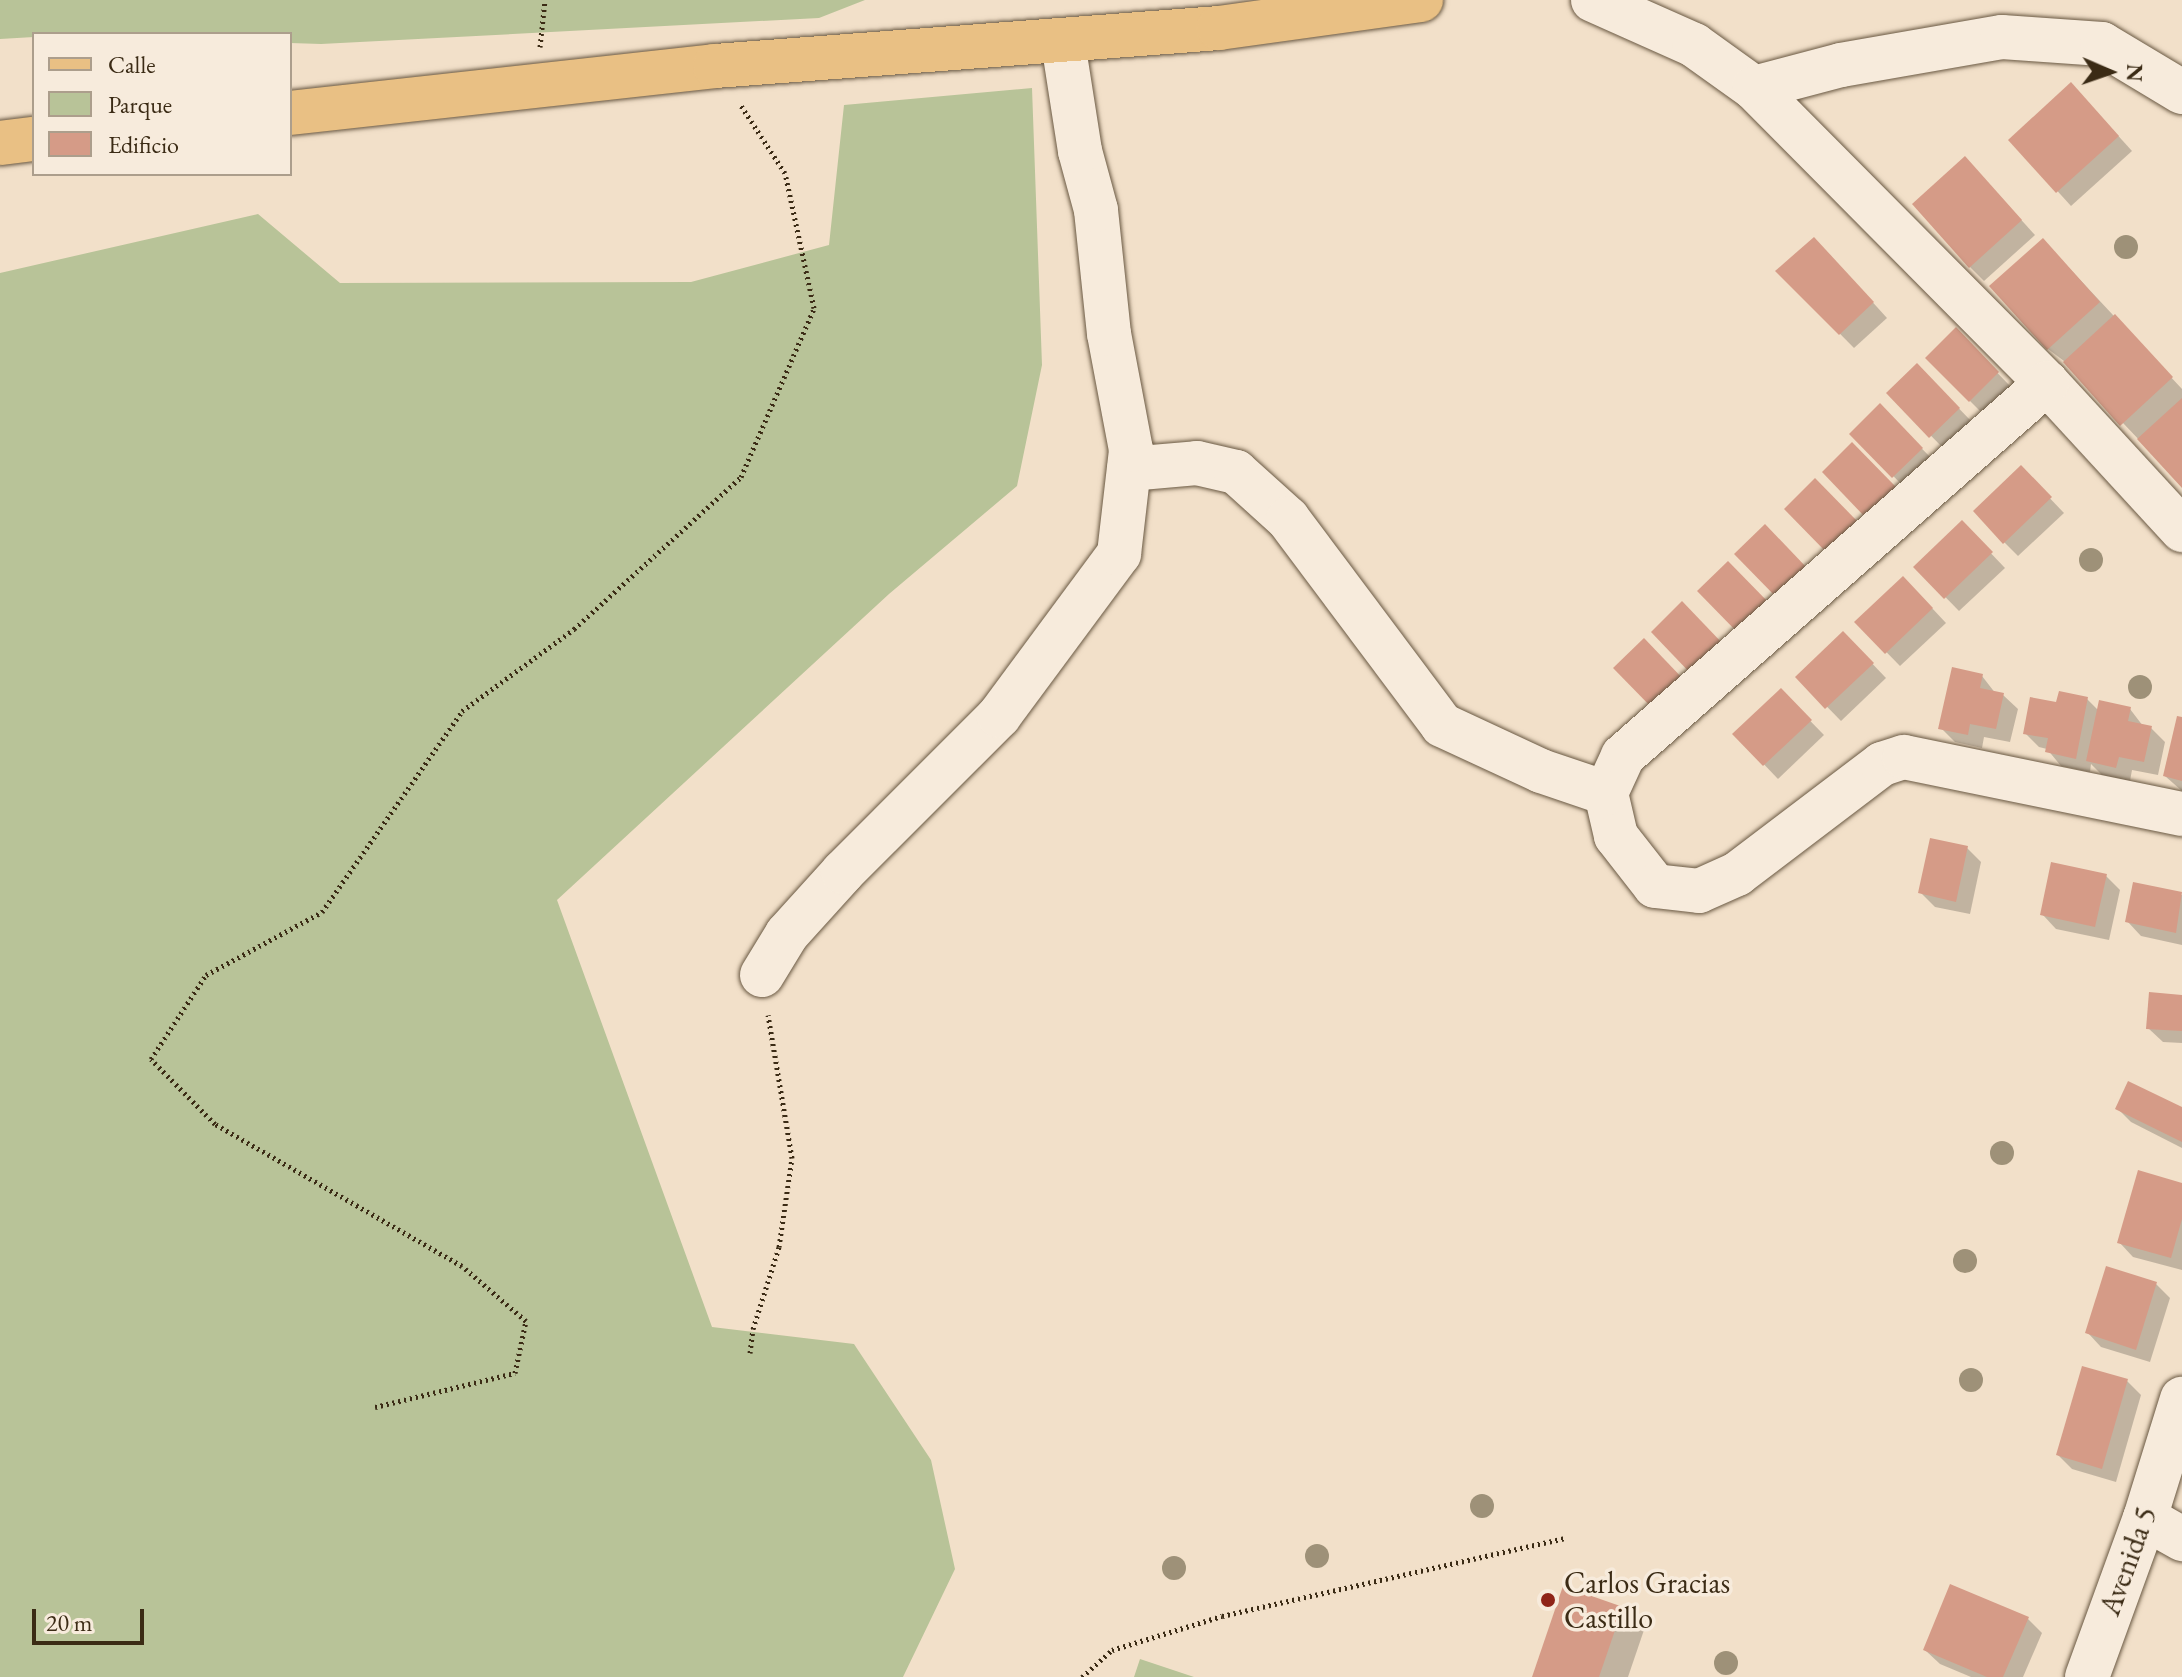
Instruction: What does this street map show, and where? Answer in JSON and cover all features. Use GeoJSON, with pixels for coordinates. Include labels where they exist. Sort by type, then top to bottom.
{"type":"FeatureCollection","features":[{"type":"Feature","properties":{"kind":"main road"},"geometry":{"type":"LineString","coordinates":[[292,113],[715,66],[1219,28],[1421,0]]}},
{"type":"Feature","properties":{"kind":"main road"},"geometry":{"type":"LineString","coordinates":[[0,143],[32,139]]}},
{"type":"Feature","properties":{"kind":"street"},"geometry":{"type":"LineString","coordinates":[[1593,0],[1694,45],[1754,88],[2047,383],[2182,530]]}},
{"type":"Feature","properties":{"kind":"street"},"geometry":{"type":"LineString","coordinates":[[1754,88],[1841,65],[2002,37],[2102,44],[2182,92]]}},
{"type":"Feature","properties":{"kind":"street"},"geometry":{"type":"LineString","coordinates":[[762,975],[787,934],[843,872],[999,716],[1119,554],[1131,450],[1109,334],[1102,251],[1080,151],[1063,42]]}},
{"type":"Feature","properties":{"kind":"street"},"geometry":{"type":"LineString","coordinates":[[2047,383],[1623,756],[1606,793],[1616,836],[1655,886],[1699,891],[1737,874],[1882,764],[1904,757],[2182,814]]}},
{"type":"Feature","properties":{"kind":"street"},"geometry":{"type":"LineString","coordinates":[[1129,469],[1197,463],[1236,472],[1288,519],[1442,725],[1541,771],[1606,793]]}},
{"type":"Feature","properties":{"kind":"street","name":"Avenida 5"},"geometry":{"type":"LineString","coordinates":[[2087,1677],[2145,1518],[2182,1399]]}},
{"type":"Feature","properties":{"kind":"street"},"geometry":{"type":"LineString","coordinates":[[2145,1518],[2182,1539]]}},
{"type":"Feature","properties":{"kind":"path"},"geometry":{"type":"LineString","coordinates":[[375,1407],[515,1373],[526,1321],[462,1266],[215,1124],[151,1059],[206,975],[322,912],[462,711],[574,629],[741,477],[814,308],[785,173],[715,66]]}},
{"type":"Feature","properties":{"kind":"path"},"geometry":{"type":"LineString","coordinates":[[750,1353],[753,1329],[779,1247],[792,1158],[762,975]]}},
{"type":"Feature","properties":{"kind":"path"},"geometry":{"type":"LineString","coordinates":[[1082,1677],[1112,1650],[1222,1616],[1564,1538]]}},
{"type":"Feature","properties":{"kind":"green space"},"geometry":{"type":"Polygon","coordinates":[[[0,0],[865,0],[819,18],[321,44],[292,43],[292,32],[32,32],[32,37],[0,39],[0,0]]]}},
{"type":"Feature","properties":{"kind":"green space"},"geometry":{"type":"Polygon","coordinates":[[[1032,88],[1042,365],[1017,486],[889,594],[557,900],[712,1327],[854,1344],[931,1460],[955,1569],[903,1677],[0,1677],[0,273],[258,214],[340,283],[691,282],[829,245],[844,105],[1032,88]]]}},
{"type":"Feature","properties":{"kind":"green space"},"geometry":{"type":"Polygon","coordinates":[[[1140,1659],[1194,1677],[1134,1677],[1140,1659]]]}},
{"type":"Feature","properties":{"kind":"building"},"geometry":{"type":"Polygon","coordinates":[[[2071,82],[2119,136],[2056,193],[2008,140],[2071,82]]]}},
{"type":"Feature","properties":{"kind":"building"},"geometry":{"type":"Polygon","coordinates":[[[1965,156],[2022,220],[1969,268],[1912,204],[1965,156]]]}},
{"type":"Feature","properties":{"kind":"building"},"geometry":{"type":"Polygon","coordinates":[[[1814,237],[1874,302],[1839,335],[1775,271],[1814,237]]]}},
{"type":"Feature","properties":{"kind":"building"},"geometry":{"type":"Polygon","coordinates":[[[2043,238],[2100,302],[2047,350],[1989,286],[2043,238]]]}},
{"type":"Feature","properties":{"kind":"building"},"geometry":{"type":"Polygon","coordinates":[[[2115,314],[2173,377],[2120,426],[2063,362],[2115,314]]]}},
{"type":"Feature","properties":{"kind":"building"},"geometry":{"type":"Polygon","coordinates":[[[1956,327],[1999,372],[1969,402],[1925,358],[1956,327]]]}},
{"type":"Feature","properties":{"kind":"building"},"geometry":{"type":"Polygon","coordinates":[[[1917,363],[1960,408],[1929,438],[1886,393],[1917,363]]]}},
{"type":"Feature","properties":{"kind":"building"},"geometry":{"type":"Polygon","coordinates":[[[2182,398],[2182,488],[2137,439],[2182,398]]]}},
{"type":"Feature","properties":{"kind":"building"},"geometry":{"type":"Polygon","coordinates":[[[1880,403],[1923,448],[1892,478],[1849,434],[1880,403]]]}},
{"type":"Feature","properties":{"kind":"building"},"geometry":{"type":"Polygon","coordinates":[[[1852,442],[1896,487],[1865,517],[1822,472],[1852,442]]]}},
{"type":"Feature","properties":{"kind":"building"},"geometry":{"type":"Polygon","coordinates":[[[2021,465],[2052,497],[2003,544],[1973,511],[2021,465]]]}},
{"type":"Feature","properties":{"kind":"building"},"geometry":{"type":"Polygon","coordinates":[[[1815,478],[1859,523],[1828,554],[1784,509],[1815,478]]]}},
{"type":"Feature","properties":{"kind":"building"},"geometry":{"type":"Polygon","coordinates":[[[1962,520],[1993,552],[1944,599],[1913,567],[1962,520]]]}},
{"type":"Feature","properties":{"kind":"building"},"geometry":{"type":"Polygon","coordinates":[[[1765,524],[1808,569],[1778,599],[1734,554],[1765,524]]]}},
{"type":"Feature","properties":{"kind":"building"},"geometry":{"type":"Polygon","coordinates":[[[1728,561],[1771,605],[1740,635],[1697,591],[1728,561]]]}},
{"type":"Feature","properties":{"kind":"building"},"geometry":{"type":"Polygon","coordinates":[[[1903,576],[1933,608],[1885,654],[1854,622],[1903,576]]]}},
{"type":"Feature","properties":{"kind":"building"},"geometry":{"type":"Polygon","coordinates":[[[1682,601],[1725,646],[1694,677],[1651,632],[1682,601]]]}},
{"type":"Feature","properties":{"kind":"building"},"geometry":{"type":"Polygon","coordinates":[[[1843,631],[1874,663],[1825,709],[1795,677],[1843,631]]]}},
{"type":"Feature","properties":{"kind":"building"},"geometry":{"type":"Polygon","coordinates":[[[1644,638],[1687,683],[1657,713],[1613,668],[1644,638]]]}},
{"type":"Feature","properties":{"kind":"building"},"geometry":{"type":"Polygon","coordinates":[[[1952,667],[1983,674],[1980,688],[2004,693],[1996,729],[1970,724],[1968,735],[1938,729],[1952,667]]]}},
{"type":"Feature","properties":{"kind":"building"},"geometry":{"type":"Polygon","coordinates":[[[1781,688],[1812,720],[1763,766],[1732,734],[1781,688]]]}},
{"type":"Feature","properties":{"kind":"building"},"geometry":{"type":"Polygon","coordinates":[[[2059,691],[2088,697],[2076,759],[2045,752],[2048,738],[2023,734],[2030,697],[2056,702],[2059,691]]]}},
{"type":"Feature","properties":{"kind":"building"},"geometry":{"type":"Polygon","coordinates":[[[2099,700],[2131,707],[2128,721],[2152,726],[2144,762],[2119,757],[2116,768],[2086,761],[2099,700]]]}},
{"type":"Feature","properties":{"kind":"building"},"geometry":{"type":"Polygon","coordinates":[[[2177,716],[2182,717],[2182,781],[2163,776],[2177,716]]]}},
{"type":"Feature","properties":{"kind":"building"},"geometry":{"type":"Polygon","coordinates":[[[1930,838],[1968,846],[1956,902],[1918,893],[1930,838]]]}},
{"type":"Feature","properties":{"kind":"building"},"geometry":{"type":"Polygon","coordinates":[[[2051,862],[2107,874],[2095,927],[2040,915],[2051,862]]]}},
{"type":"Feature","properties":{"kind":"building"},"geometry":{"type":"Polygon","coordinates":[[[2133,882],[2182,892],[2176,933],[2125,922],[2133,882]]]}},
{"type":"Feature","properties":{"kind":"building"},"geometry":{"type":"Polygon","coordinates":[[[2149,992],[2182,995],[2182,1031],[2146,1029],[2149,992]]]}},
{"type":"Feature","properties":{"kind":"building"},"geometry":{"type":"Polygon","coordinates":[[[2128,1081],[2182,1107],[2182,1142],[2115,1109],[2128,1081]]]}},
{"type":"Feature","properties":{"kind":"building"},"geometry":{"type":"Polygon","coordinates":[[[2138,1170],[2182,1183],[2182,1219],[2171,1258],[2117,1243],[2138,1170]]]}},
{"type":"Feature","properties":{"kind":"building"},"geometry":{"type":"Polygon","coordinates":[[[2106,1266],[2157,1282],[2136,1350],[2085,1333],[2106,1266]]]}},
{"type":"Feature","properties":{"kind":"building"},"geometry":{"type":"Polygon","coordinates":[[[2082,1366],[2128,1379],[2102,1469],[2056,1455],[2082,1366]]]}},
{"type":"Feature","properties":{"kind":"building"},"geometry":{"type":"Polygon","coordinates":[[[1950,1584],[2029,1617],[2003,1677],[1987,1677],[1923,1650],[1950,1584]]]}},
{"type":"Feature","properties":{"kind":"building"},"geometry":{"type":"Polygon","coordinates":[[[1563,1586],[1623,1607],[1599,1677],[1532,1677],[1563,1586]]]}},
{"type":"Feature","properties":{"kind":"place","name":"Carlos Gracias Castillo"},"geometry":{"type":"Point","coordinates":[1548,1600]}}]}
